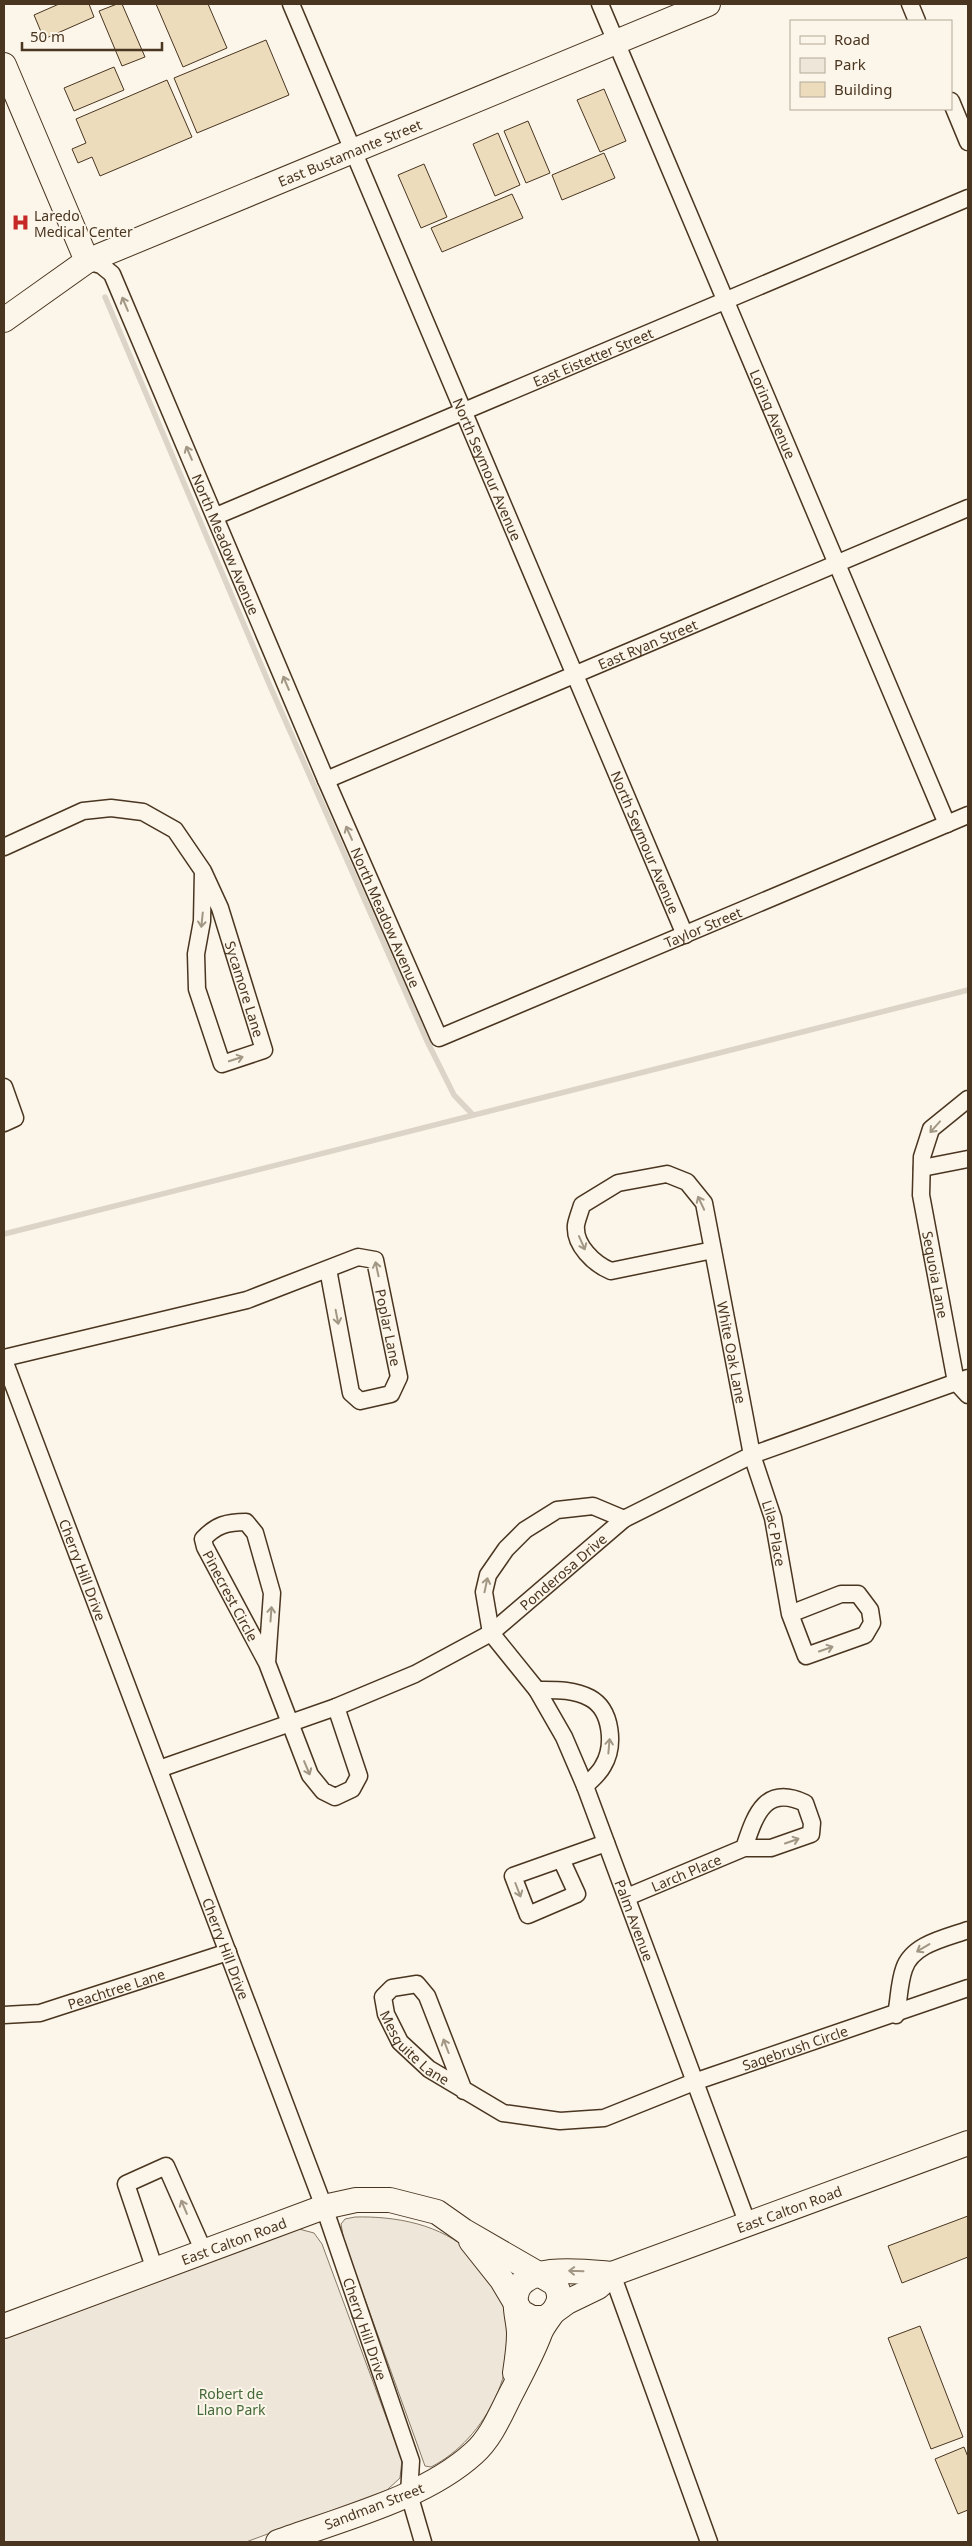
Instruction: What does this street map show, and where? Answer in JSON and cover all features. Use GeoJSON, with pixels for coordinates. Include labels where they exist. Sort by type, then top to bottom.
{"type":"FeatureCollection","features":[{"type":"Feature","properties":{"kind":"main road","name":"East Bustamante Street"},"geometry":{"type":"LineString","coordinates":[[4,320],[86,261],[708,4]]}},
{"type":"Feature","properties":{"kind":"main road"},"geometry":{"type":"LineString","coordinates":[[4,65],[86,261]]}},
{"type":"Feature","properties":{"kind":"main road","name":"East Calton Road"},"geometry":{"type":"LineString","coordinates":[[554,2312],[567,2302],[598,2287],[612,2274],[747,2222],[968,2143]]}},
{"type":"Feature","properties":{"kind":"main road","name":"East Calton Road"},"geometry":{"type":"LineString","coordinates":[[4,2326],[324,2207],[356,2200],[390,2200],[437,2212],[464,2232],[541,2274],[561,2271],[612,2274]]}},
{"type":"Feature","properties":{"kind":"main road","name":"East Calton Road"},"geometry":{"type":"LineString","coordinates":[[464,2232],[502,2280],[516,2304]]}},
{"type":"Feature","properties":{"kind":"main road"},"geometry":{"type":"LineString","coordinates":[[541,2274],[554,2283],[558,2291],[559,2302],[554,2312],[545,2318],[532,2318],[522,2312],[516,2304],[517,2290],[523,2281],[541,2274]]}},
{"type":"Feature","properties":{"kind":"main road","name":"Sandman Street"},"geometry":{"type":"LineString","coordinates":[[514,2387],[519,2334],[516,2304]]}},
{"type":"Feature","properties":{"kind":"main road","name":"Sandman Street"},"geometry":{"type":"LineString","coordinates":[[278,2542],[409,2494],[440,2479],[476,2452],[500,2418],[514,2387],[524,2372],[542,2326],[554,2312]]}},
{"type":"Feature","properties":{"kind":"street","name":"North Seymour Avenue"},"geometry":{"type":"LineString","coordinates":[[291,4],[685,935]]}},
{"type":"Feature","properties":{"kind":"street","name":"Loring Avenue"},"geometry":{"type":"LineString","coordinates":[[600,4],[947,824]]}},
{"type":"Feature","properties":{"kind":"street"},"geometry":{"type":"LineString","coordinates":[[910,4],[917,20]]}},
{"type":"Feature","properties":{"kind":"street"},"geometry":{"type":"LineString","coordinates":[[952,103],[968,142]]}},
{"type":"Feature","properties":{"kind":"street","name":"East Eistetter Street"},"geometry":{"type":"LineString","coordinates":[[216,516],[968,198]]}},
{"type":"Feature","properties":{"kind":"street","name":"North Meadow Avenue"},"geometry":{"type":"LineString","coordinates":[[86,261],[101,266],[112,274],[216,516],[326,780],[438,1038]]}},
{"type":"Feature","properties":{"kind":"street","name":"East Ryan Street"},"geometry":{"type":"LineString","coordinates":[[326,780],[968,508]]}},
{"type":"Feature","properties":{"kind":"street","name":"Sycamore Lane"},"geometry":{"type":"LineString","coordinates":[[4,847],[83,811],[111,808],[142,812],[175,830],[204,871],[220,908],[264,1050],[222,1064],[197,989],[196,954],[202,920],[204,871]]}},
{"type":"Feature","properties":{"kind":"street","name":"Taylor Street"},"geometry":{"type":"LineString","coordinates":[[438,1038],[968,815]]}},
{"type":"Feature","properties":{"kind":"street"},"geometry":{"type":"LineString","coordinates":[[4,1087],[15,1118],[4,1123]]}},
{"type":"Feature","properties":{"kind":"street","name":"Sequoia Lane"},"geometry":{"type":"LineString","coordinates":[[962,1380],[921,1195],[922,1157],[931,1129],[968,1098]]}},
{"type":"Feature","properties":{"kind":"street"},"geometry":{"type":"LineString","coordinates":[[922,1168],[968,1159]]}},
{"type":"Feature","properties":{"kind":"street","name":"White Oak Lane"},"geometry":{"type":"LineString","coordinates":[[713,1250],[611,1271],[598,1266],[582,1246],[576,1226],[582,1205],[618,1183],[667,1174],[687,1182],[704,1203],[713,1250],[752,1455]]}},
{"type":"Feature","properties":{"kind":"street","name":"Poplar Lane"},"geometry":{"type":"LineString","coordinates":[[4,1359],[247,1300],[358,1257],[375,1260],[399,1377],[391,1394],[360,1401],[351,1393],[328,1269]]}},
{"type":"Feature","properties":{"kind":"street","name":"Cherry Hill Drive"},"geometry":{"type":"LineString","coordinates":[[4,1359],[324,2207],[412,2461],[409,2494],[423,2542]]}},
{"type":"Feature","properties":{"kind":"street"},"geometry":{"type":"LineString","coordinates":[[962,1380],[968,1395]]}},
{"type":"Feature","properties":{"kind":"street","name":"Ponderosa Drive"},"geometry":{"type":"LineString","coordinates":[[159,1769],[336,1707],[415,1674],[491,1633],[624,1519],[752,1455],[962,1380]]}},
{"type":"Feature","properties":{"kind":"street","name":"Lilac Place"},"geometry":{"type":"LineString","coordinates":[[752,1455],[773,1518],[790,1614],[806,1656],[865,1635],[872,1624],[870,1610],[858,1594],[841,1594],[790,1614]]}},
{"type":"Feature","properties":{"kind":"street"},"geometry":{"type":"LineString","coordinates":[[491,1633],[484,1592],[488,1575],[506,1550],[525,1530],[557,1510],[593,1506],[624,1519]]}},
{"type":"Feature","properties":{"kind":"street","name":"Pinecrest Circle"},"geometry":{"type":"LineString","coordinates":[[267,1663],[272,1593],[255,1533],[246,1522],[230,1522],[214,1528],[203,1539],[204,1547],[267,1663],[310,1775],[323,1791],[336,1797],[352,1789],[359,1776],[336,1707]]}},
{"type":"Feature","properties":{"kind":"street","name":"Palm Avenue"},"geometry":{"type":"LineString","coordinates":[[491,1633],[537,1690],[564,1737],[585,1786],[627,1897],[747,2222]]}},
{"type":"Feature","properties":{"kind":"street"},"geometry":{"type":"LineString","coordinates":[[537,1690],[564,1689],[591,1698],[607,1717],[611,1746],[603,1767],[585,1786]]}},
{"type":"Feature","properties":{"kind":"street"},"geometry":{"type":"LineString","coordinates":[[562,1859],[606,1843]]}},
{"type":"Feature","properties":{"kind":"street","name":"Larch Place"},"geometry":{"type":"LineString","coordinates":[[627,1897],[744,1848]]}},
{"type":"Feature","properties":{"kind":"street"},"geometry":{"type":"LineString","coordinates":[[896,2015],[904,1969],[911,1956],[926,1945],[968,1930]]}},
{"type":"Feature","properties":{"kind":"street","name":"Peachtree Lane"},"geometry":{"type":"LineString","coordinates":[[4,2015],[40,2013],[228,1952]]}},
{"type":"Feature","properties":{"kind":"street","name":"Mesquite Lane"},"geometry":{"type":"LineString","coordinates":[[464,2091],[427,1996],[417,1984],[392,1988],[383,1997],[386,2014],[400,2042],[429,2070],[464,2091],[504,2113],[560,2121],[604,2118],[694,2082]]}},
{"type":"Feature","properties":{"kind":"street","name":"Sagebrush Circle"},"geometry":{"type":"LineString","coordinates":[[694,2082],[896,2015],[968,1988]]}},
{"type":"Feature","properties":{"kind":"street"},"geometry":{"type":"LineString","coordinates":[[155,2270],[126,2184],[166,2166],[204,2252]]}},
{"type":"Feature","properties":{"kind":"street"},"geometry":{"type":"LineString","coordinates":[[612,2274],[709,2542]]}},
{"type":"Feature","properties":{"kind":"green space"},"geometry":{"type":"Polygon","coordinates":[[[355,2217],[402,2220],[447,2235],[474,2256],[502,2302],[508,2325],[508,2350],[504,2374],[496,2397],[484,2419],[469,2438],[451,2454],[431,2467],[425,2466],[344,2241],[341,2224],[345,2219],[355,2217]]]}},
{"type":"Feature","properties":{"kind":"green space","name":"Robert de Llano Park"},"geometry":{"type":"Polygon","coordinates":[[[299,2229],[314,2233],[322,2244],[402,2460],[400,2478],[387,2490],[246,2542],[4,2542],[4,2339],[299,2229]]]}},
{"type":"Feature","properties":{"kind":"building"},"geometry":{"type":"Polygon","coordinates":[[[59,4],[89,4],[94,17],[44,39],[34,15],[59,4]]]}},
{"type":"Feature","properties":{"kind":"building"},"geometry":{"type":"Polygon","coordinates":[[[122,4],[145,57],[122,66],[99,11],[122,4]]]}},
{"type":"Feature","properties":{"kind":"building"},"geometry":{"type":"Polygon","coordinates":[[[156,4],[208,4],[227,48],[183,67],[156,4]]]}},
{"type":"Feature","properties":{"kind":"building"},"geometry":{"type":"Polygon","coordinates":[[[266,40],[289,95],[197,133],[174,78],[266,40]]]}},
{"type":"Feature","properties":{"kind":"building"},"geometry":{"type":"Polygon","coordinates":[[[114,67],[124,90],[74,111],[64,88],[114,67]]]}},
{"type":"Feature","properties":{"kind":"building"},"geometry":{"type":"Polygon","coordinates":[[[167,80],[192,137],[100,176],[92,157],[78,163],[72,149],[86,143],[76,119],[167,80]]]}},
{"type":"Feature","properties":{"kind":"building"},"geometry":{"type":"Polygon","coordinates":[[[604,89],[626,141],[600,152],[577,100],[604,89]]]}},
{"type":"Feature","properties":{"kind":"building"},"geometry":{"type":"Polygon","coordinates":[[[528,121],[550,173],[526,183],[504,131],[528,121]]]}},
{"type":"Feature","properties":{"kind":"building"},"geometry":{"type":"Polygon","coordinates":[[[498,133],[520,185],[495,196],[473,144],[498,133]]]}},
{"type":"Feature","properties":{"kind":"building"},"geometry":{"type":"Polygon","coordinates":[[[604,153],[615,178],[562,200],[552,175],[604,153]]]}},
{"type":"Feature","properties":{"kind":"building"},"geometry":{"type":"Polygon","coordinates":[[[424,164],[447,217],[421,228],[398,175],[424,164]]]}},
{"type":"Feature","properties":{"kind":"building"},"geometry":{"type":"Polygon","coordinates":[[[512,194],[523,218],[442,252],[431,228],[512,194]]]}},
{"type":"Feature","properties":{"kind":"building"},"geometry":{"type":"Polygon","coordinates":[[[968,2216],[968,2257],[902,2283],[888,2246],[968,2216]]]}},
{"type":"Feature","properties":{"kind":"building"},"geometry":{"type":"Polygon","coordinates":[[[920,2326],[963,2437],[931,2449],[888,2338],[920,2326]]]}},
{"type":"Feature","properties":{"kind":"building"},"geometry":{"type":"Polygon","coordinates":[[[964,2447],[968,2457],[968,2510],[958,2514],[935,2459],[964,2447]]]}},
{"type":"Feature","properties":{"kind":"waterway"},"geometry":{"type":"LineString","coordinates":[[105,297],[270,686],[427,1041],[454,1095],[473,1115]]}},
{"type":"Feature","properties":{"kind":"waterway"},"geometry":{"type":"LineString","coordinates":[[4,1234],[968,990]]}},
{"type":"Feature","properties":{"kind":"place","name":"Laredo Medical Center"},"geometry":{"type":"Point","coordinates":[20,223]}}]}
